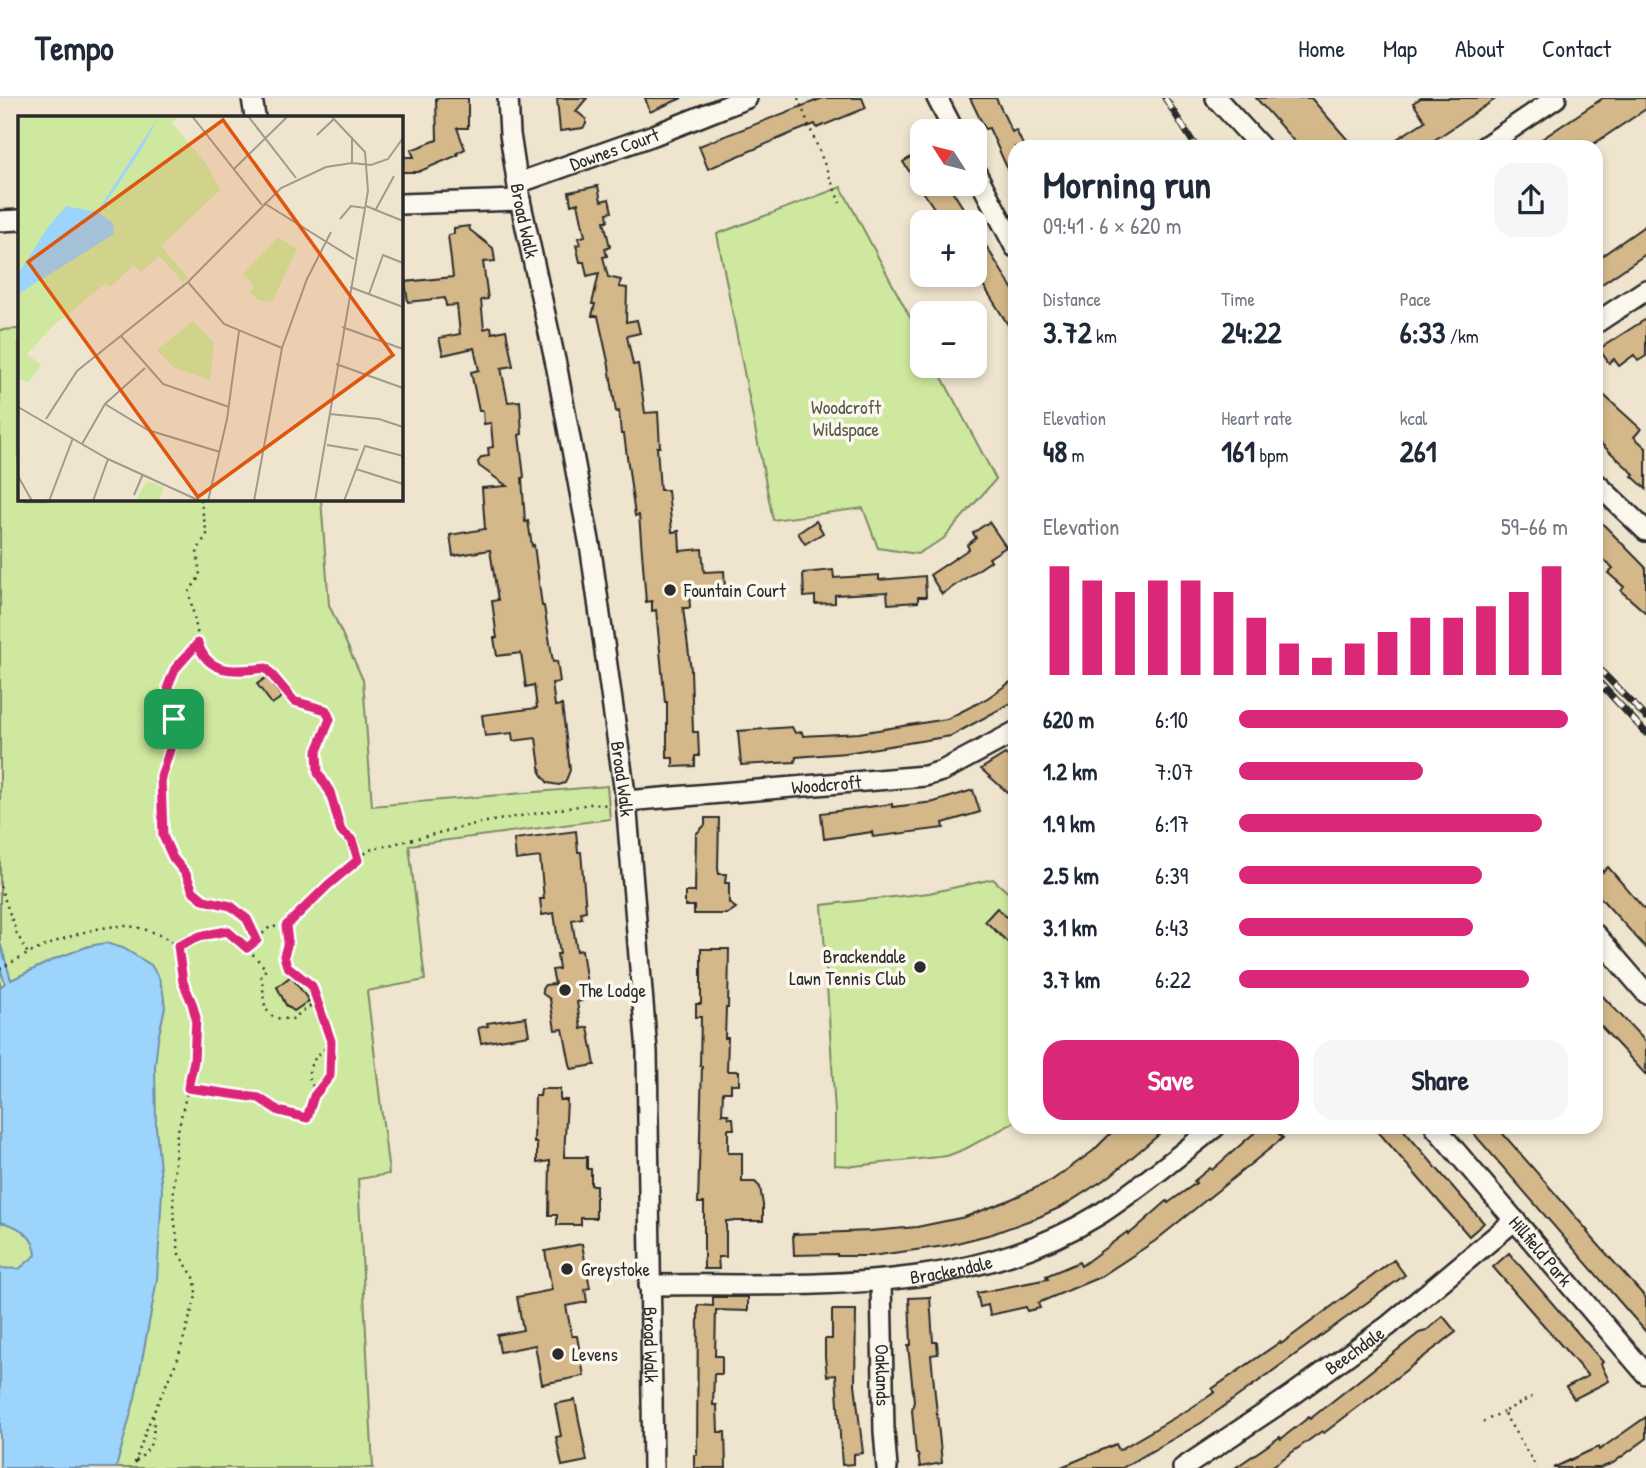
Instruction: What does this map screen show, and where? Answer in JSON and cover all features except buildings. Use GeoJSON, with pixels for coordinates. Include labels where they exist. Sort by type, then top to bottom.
{"type":"FeatureCollection","features":[{"type":"Feature","properties":{"kind":"street"},"geometry":{"type":"LineString","coordinates":[[252,98],[255,116]]}},
{"type":"Feature","properties":{"kind":"street","name":"Broad Walk"},"geometry":{"type":"LineString","coordinates":[[508,98],[510,134],[519,192],[557,369],[589,538],[626,804],[647,1051],[653,1468]]}},
{"type":"Feature","properties":{"kind":"street","name":"Downes Court"},"geometry":{"type":"LineString","coordinates":[[402,204],[519,192],[747,98]]}},
{"type":"Feature","properties":{"kind":"street"},"geometry":{"type":"LineString","coordinates":[[937,98],[948,119]]}},
{"type":"Feature","properties":{"kind":"street"},"geometry":{"type":"LineString","coordinates":[[1216,98],[1255,140]]}},
{"type":"Feature","properties":{"kind":"street"},"geometry":{"type":"LineString","coordinates":[[1494,140],[1556,98]]}},
{"type":"Feature","properties":{"kind":"street"},"geometry":{"type":"LineString","coordinates":[[987,194],[1008,234]]}},
{"type":"Feature","properties":{"kind":"street"},"geometry":{"type":"LineString","coordinates":[[0,221],[18,220]]}},
{"type":"Feature","properties":{"kind":"street"},"geometry":{"type":"LineString","coordinates":[[1603,318],[1646,290]]}},
{"type":"Feature","properties":{"kind":"street"},"geometry":{"type":"LineString","coordinates":[[1603,490],[1646,531]]}},
{"type":"Feature","properties":{"kind":"street","name":"Woodcroft"},"geometry":{"type":"LineString","coordinates":[[626,804],[925,776],[942,772],[1008,736]]}},
{"type":"Feature","properties":{"kind":"street"},"geometry":{"type":"LineString","coordinates":[[1603,943],[1646,993]]}},
{"type":"Feature","properties":{"kind":"street","name":"Brackendale"},"geometry":{"type":"LineString","coordinates":[[649,1285],[881,1282],[973,1266],[1013,1255],[1059,1236],[1101,1213],[1206,1134]]}},
{"type":"Feature","properties":{"kind":"street","name":"Hillfield Park"},"geometry":{"type":"LineString","coordinates":[[1441,1134],[1646,1374]]}},
{"type":"Feature","properties":{"kind":"street","name":"Beechdale"},"geometry":{"type":"LineString","coordinates":[[1183,1468],[1292,1396],[1388,1326],[1515,1220]]}},
{"type":"Feature","properties":{"kind":"street","name":"Oaklands"},"geometry":{"type":"LineString","coordinates":[[881,1282],[887,1468]]}},
{"type":"Feature","properties":{"kind":"path"},"geometry":{"type":"LineString","coordinates":[[798,98],[840,203]]}},
{"type":"Feature","properties":{"kind":"path"},"geometry":{"type":"LineString","coordinates":[[200,500],[207,534],[197,551],[200,576],[189,592],[202,656],[232,672],[266,668],[294,701],[326,710],[330,719],[317,751],[318,773],[330,792],[341,831],[352,840],[358,860]]}},
{"type":"Feature","properties":{"kind":"path"},"geometry":{"type":"LineString","coordinates":[[198,643],[175,669],[168,686],[174,719],[173,740],[161,777],[163,836],[193,891],[204,900],[231,906],[247,919],[257,940]]}},
{"type":"Feature","properties":{"kind":"path"},"geometry":{"type":"LineString","coordinates":[[247,948],[271,928],[286,926],[369,850],[475,824],[590,804],[626,804]]}},
{"type":"Feature","properties":{"kind":"path"},"geometry":{"type":"LineString","coordinates":[[0,886],[17,934],[28,954]]}},
{"type":"Feature","properties":{"kind":"path"},"geometry":{"type":"LineString","coordinates":[[0,969],[28,954],[87,932],[124,926],[145,929],[178,946],[183,982],[196,1018],[194,1061],[176,1139],[173,1208],[179,1254],[195,1279],[196,1296],[178,1358],[133,1468]]}},
{"type":"Feature","properties":{"kind":"path"},"geometry":{"type":"LineString","coordinates":[[188,1088],[259,1098],[279,1111],[307,1118],[317,1092],[330,1076],[331,1044],[312,986],[287,966],[284,956],[288,942],[286,926]]}},
{"type":"Feature","properties":{"kind":"path"},"geometry":{"type":"LineString","coordinates":[[178,946],[200,936],[227,931],[266,969],[261,977],[265,986],[263,1003],[269,1015],[288,1020],[316,1002]]}},
{"type":"Feature","properties":{"kind":"path"},"geometry":{"type":"LineString","coordinates":[[317,1092],[312,1084],[310,1067],[317,1054],[331,1044]]}},
{"type":"Feature","properties":{"kind":"path"},"geometry":{"type":"LineString","coordinates":[[1483,1422],[1532,1397]]}},
{"type":"Feature","properties":{"kind":"path"},"geometry":{"type":"LineString","coordinates":[[1503,1412],[1537,1468]]}},
{"type":"Feature","properties":{"kind":"path"},"geometry":{"type":"LineString","coordinates":[[136,1461],[149,1451],[151,1446],[153,1415]]}},
{"type":"Feature","properties":{"kind":"green space","name":"Woodcroft Wildspace"},"geometry":{"type":"Polygon","coordinates":[[[841,187],[910,317],[910,378],[942,378],[996,479],[943,539],[917,554],[878,548],[863,508],[773,520],[717,234],[841,187]]]}},
{"type":"Feature","properties":{"kind":"green space"},"geometry":{"type":"Polygon","coordinates":[[[18,329],[18,500],[321,500],[329,605],[363,680],[372,806],[607,786],[610,819],[409,845],[425,980],[367,991],[389,1174],[358,1179],[373,1468],[0,1468],[0,330],[18,329]]]}},
{"type":"Feature","properties":{"kind":"green space","name":"Brackendale Lawn Tennis Club"},"geometry":{"type":"Polygon","coordinates":[[[993,879],[1008,893],[1008,1126],[947,1156],[854,1166],[835,1165],[835,1112],[822,905],[929,893],[993,879]]]}},
{"type":"Feature","properties":{"kind":"water"},"geometry":{"type":"Polygon","coordinates":[[[0,942],[11,980],[57,958],[89,946],[106,943],[123,948],[151,965],[163,992],[165,1007],[155,1066],[156,1127],[162,1191],[157,1280],[135,1398],[116,1468],[0,1468],[0,1268],[19,1269],[36,1255],[32,1242],[24,1232],[0,1222],[0,987],[5,983],[0,968],[0,942]]]}},
{"type":"Feature","properties":{"kind":"railway"},"geometry":{"type":"LineString","coordinates":[[1165,98],[1192,140]]}},
{"type":"Feature","properties":{"kind":"railway"},"geometry":{"type":"LineString","coordinates":[[1603,673],[1646,717]]}},
{"type":"Feature","properties":{"kind":"railway"},"geometry":{"type":"LineString","coordinates":[[1603,687],[1646,733]]}},
{"type":"Feature","properties":{"kind":"place","name":"Fountain Court"},"geometry":{"type":"Point","coordinates":[670,590]}},
{"type":"Feature","properties":{"kind":"place","name":"Brackendale Lawn Tennis Club"},"geometry":{"type":"Point","coordinates":[920,967]}},
{"type":"Feature","properties":{"kind":"place","name":"The Lodge"},"geometry":{"type":"Point","coordinates":[565,990]}},
{"type":"Feature","properties":{"kind":"place","name":"Greystoke"},"geometry":{"type":"Point","coordinates":[567,1269]}},
{"type":"Feature","properties":{"kind":"place","name":"Levens"},"geometry":{"type":"Point","coordinates":[558,1354]}},
{"type":"Feature","properties":{"kind":"route"},"geometry":{"type":"LineString","coordinates":[[198,643],[202,656],[232,672],[266,668],[294,701],[326,710],[330,719],[317,751],[318,773],[330,792],[341,831],[352,840],[358,860],[346,868],[286,926],[288,942],[284,956],[287,966],[312,986],[331,1041],[330,1076],[314,1096],[309,1118],[279,1111],[259,1098],[188,1088],[194,1061],[196,1018],[183,982],[178,946],[200,936],[227,931],[247,948],[257,940],[247,919],[231,906],[204,900],[193,891],[163,836],[161,777],[173,740],[174,719],[168,686],[175,669],[198,643]]}}]}
